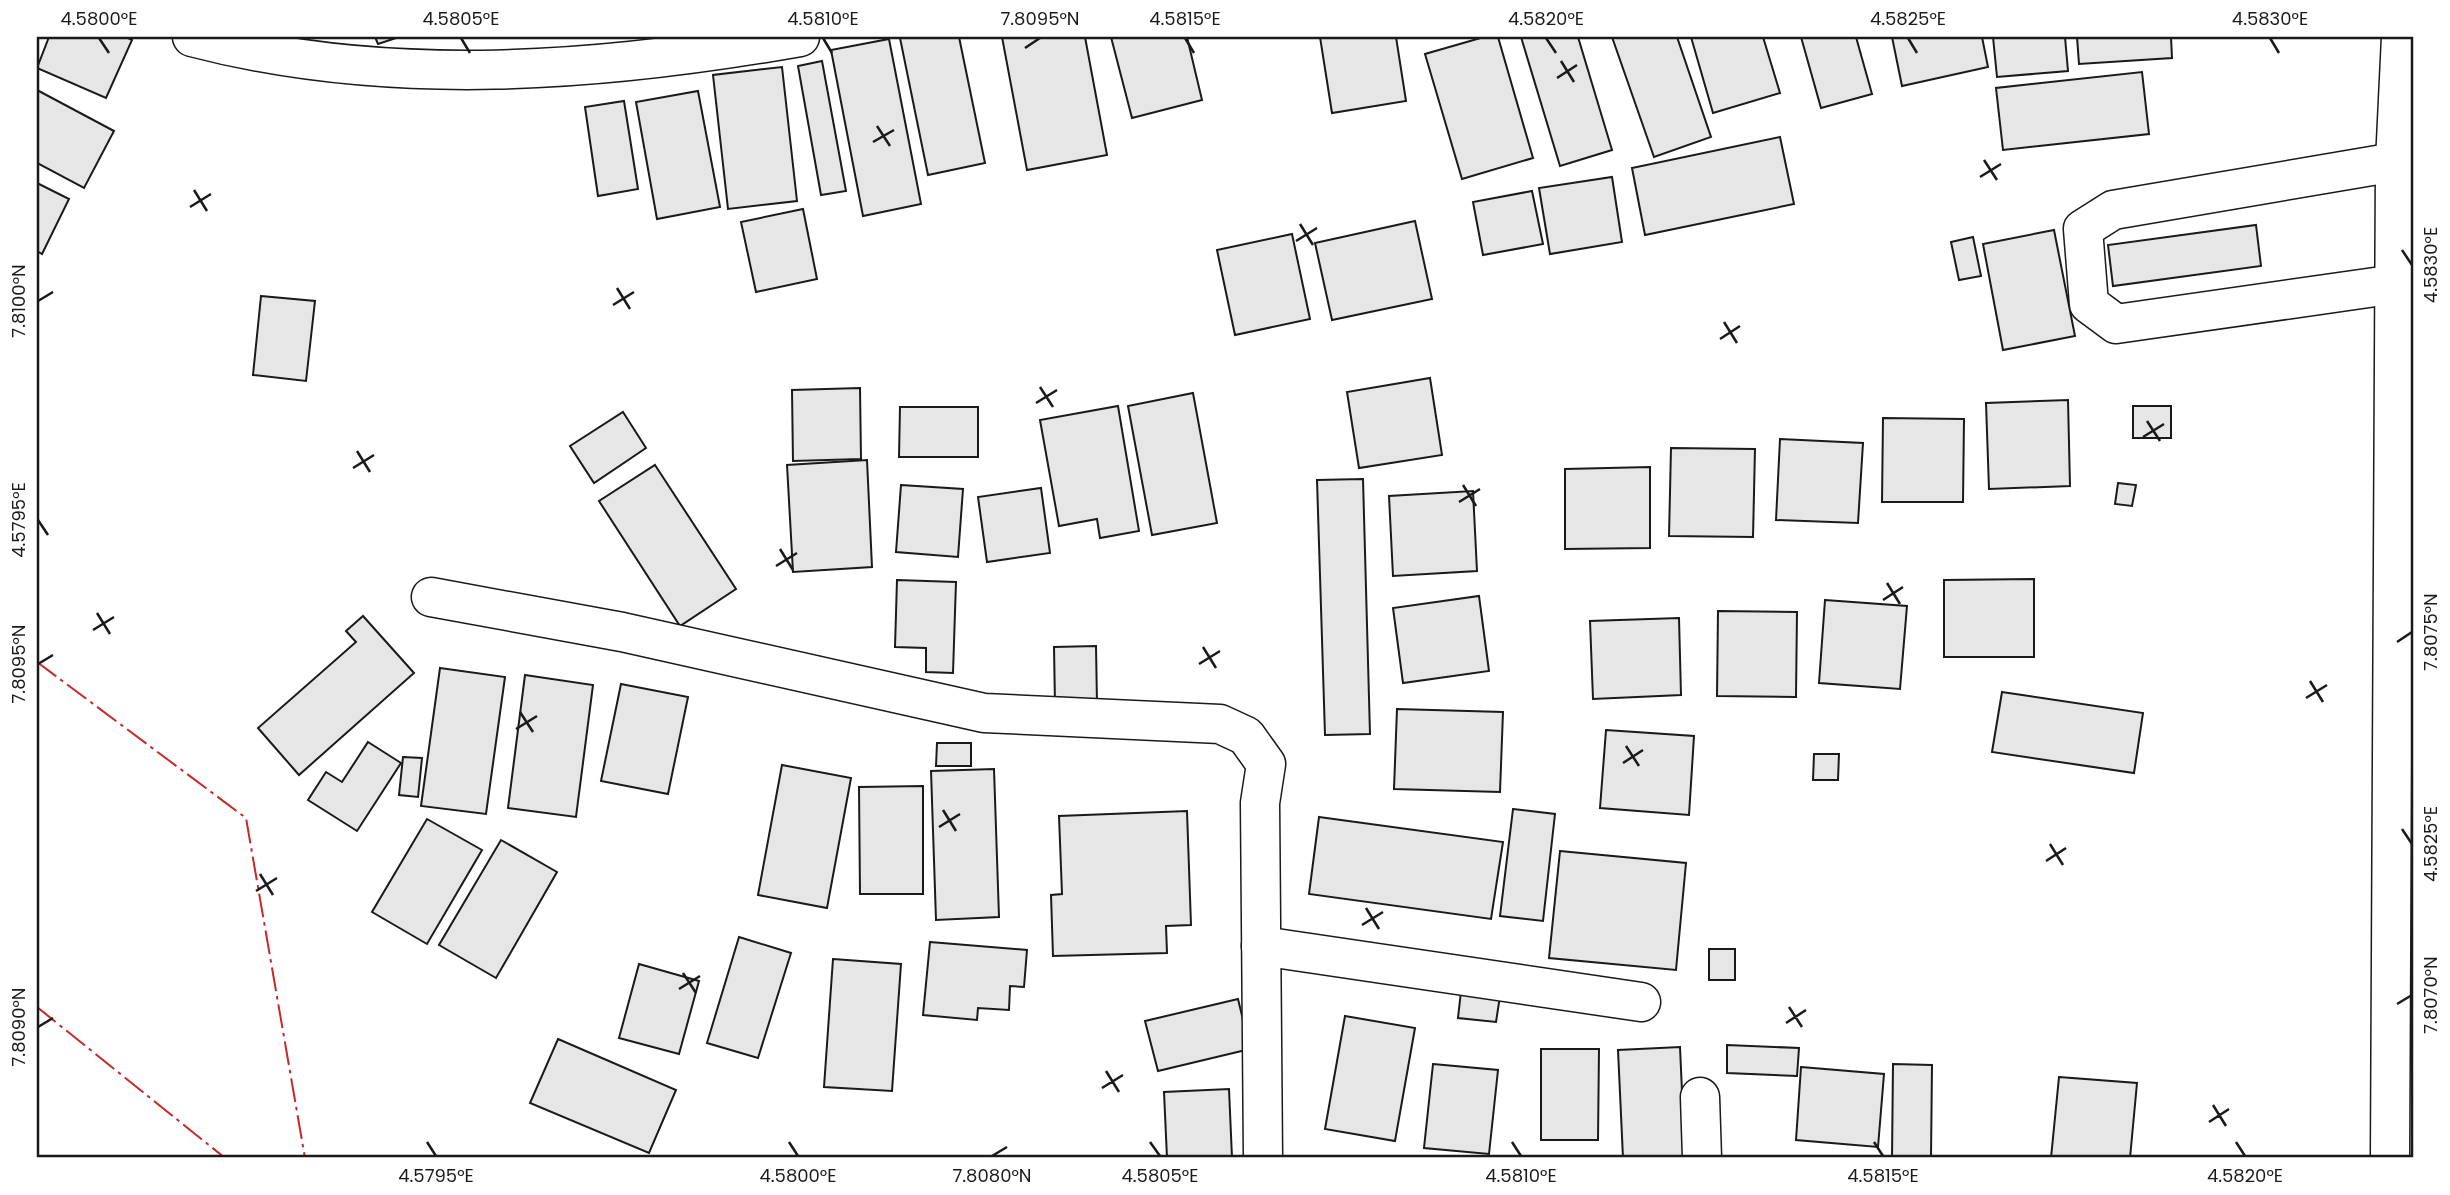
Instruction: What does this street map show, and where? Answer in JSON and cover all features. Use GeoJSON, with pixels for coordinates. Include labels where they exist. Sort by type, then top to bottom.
{"type":"FeatureCollection","features":[{"type":"Feature","properties":{"kind":"street"},"geometry":{"type":"LineString","coordinates":[[192,37],[227,46],[382,69],[475,69],[638,61],[800,37]]}},
{"type":"Feature","properties":{"kind":"street"},"geometry":{"type":"LineString","coordinates":[[2390,1158],[2395,162],[2401,37]]}},
{"type":"Feature","properties":{"kind":"street"},"geometry":{"type":"LineString","coordinates":[[2395,162],[2113,210],[2083,229],[2089,304],[2116,324],[2396,284]]}},
{"type":"Feature","properties":{"kind":"street"},"geometry":{"type":"LineString","coordinates":[[431,597],[622,632],[984,713],[1220,724],[1246,736],[1266,764],[1260,803],[1263,1158]]}},
{"type":"Feature","properties":{"kind":"street"},"geometry":{"type":"LineString","coordinates":[[1261,946],[1641,1002]]}},
{"type":"Feature","properties":{"kind":"street"},"geometry":{"type":"LineString","coordinates":[[1700,1097],[1702,1158]]}},
{"type":"Feature","properties":{"kind":"building"},"geometry":{"type":"Polygon","coordinates":[[[49,37],[126,37],[132,40],[106,98],[37,68],[49,37]]]}},
{"type":"Feature","properties":{"kind":"building"},"geometry":{"type":"Polygon","coordinates":[[[375,37],[399,37],[378,44],[375,37]]]}},
{"type":"Feature","properties":{"kind":"building"},"geometry":{"type":"Polygon","coordinates":[[[959,37],[985,163],[928,175],[900,38],[959,37]]]}},
{"type":"Feature","properties":{"kind":"building"},"geometry":{"type":"Polygon","coordinates":[[[1002,37],[1085,37],[1107,155],[1027,170],[1002,37]]]}},
{"type":"Feature","properties":{"kind":"building"},"geometry":{"type":"Polygon","coordinates":[[[1111,37],[1187,37],[1202,100],[1132,118],[1111,37]]]}},
{"type":"Feature","properties":{"kind":"building"},"geometry":{"type":"Polygon","coordinates":[[[1320,37],[1396,37],[1406,101],[1332,113],[1320,37]]]}},
{"type":"Feature","properties":{"kind":"building"},"geometry":{"type":"Polygon","coordinates":[[[1484,37],[1498,37],[1533,158],[1462,179],[1425,54],[1484,37]]]}},
{"type":"Feature","properties":{"kind":"building"},"geometry":{"type":"Polygon","coordinates":[[[1521,37],[1578,37],[1612,150],[1560,166],[1521,37]]]}},
{"type":"Feature","properties":{"kind":"building"},"geometry":{"type":"Polygon","coordinates":[[[1612,37],[1677,37],[1711,137],[1654,157],[1612,37]]]}},
{"type":"Feature","properties":{"kind":"building"},"geometry":{"type":"Polygon","coordinates":[[[1691,37],[1763,37],[1780,93],[1713,113],[1691,37]]]}},
{"type":"Feature","properties":{"kind":"building"},"geometry":{"type":"Polygon","coordinates":[[[1801,37],[1856,37],[1872,94],[1821,108],[1801,37]]]}},
{"type":"Feature","properties":{"kind":"building"},"geometry":{"type":"Polygon","coordinates":[[[1892,37],[1982,37],[1988,67],[1902,86],[1892,37]]]}},
{"type":"Feature","properties":{"kind":"building"},"geometry":{"type":"Polygon","coordinates":[[[1993,37],[2065,37],[2068,71],[1997,77],[1993,37]]]}},
{"type":"Feature","properties":{"kind":"building"},"geometry":{"type":"Polygon","coordinates":[[[2077,37],[2171,37],[2172,58],[2079,64],[2077,37]]]}},
{"type":"Feature","properties":{"kind":"building"},"geometry":{"type":"Polygon","coordinates":[[[889,39],[921,204],[863,216],[831,50],[889,39]]]}},
{"type":"Feature","properties":{"kind":"building"},"geometry":{"type":"Polygon","coordinates":[[[822,61],[846,191],[821,195],[798,66],[822,61]]]}},
{"type":"Feature","properties":{"kind":"building"},"geometry":{"type":"Polygon","coordinates":[[[782,67],[797,201],[728,209],[713,75],[782,67]]]}},
{"type":"Feature","properties":{"kind":"building"},"geometry":{"type":"Polygon","coordinates":[[[2142,72],[2149,134],[2003,150],[1996,88],[2142,72]]]}},
{"type":"Feature","properties":{"kind":"building"},"geometry":{"type":"Polygon","coordinates":[[[37,90],[114,131],[84,188],[37,163],[37,90]]]}},
{"type":"Feature","properties":{"kind":"building"},"geometry":{"type":"Polygon","coordinates":[[[698,91],[720,207],[657,219],[636,102],[698,91]]]}},
{"type":"Feature","properties":{"kind":"building"},"geometry":{"type":"Polygon","coordinates":[[[624,101],[638,189],[598,196],[585,107],[624,101]]]}},
{"type":"Feature","properties":{"kind":"building"},"geometry":{"type":"Polygon","coordinates":[[[1780,137],[1794,204],[1645,235],[1632,168],[1780,137]]]}},
{"type":"Feature","properties":{"kind":"building"},"geometry":{"type":"Polygon","coordinates":[[[1612,177],[1622,242],[1550,254],[1539,188],[1612,177]]]}},
{"type":"Feature","properties":{"kind":"building"},"geometry":{"type":"Polygon","coordinates":[[[37,183],[69,199],[42,254],[37,251],[37,183]]]}},
{"type":"Feature","properties":{"kind":"building"},"geometry":{"type":"Polygon","coordinates":[[[1532,191],[1543,244],[1483,255],[1473,202],[1532,191]]]}},
{"type":"Feature","properties":{"kind":"building"},"geometry":{"type":"Polygon","coordinates":[[[803,209],[817,279],[756,292],[741,222],[803,209]]]}},
{"type":"Feature","properties":{"kind":"building"},"geometry":{"type":"Polygon","coordinates":[[[1415,221],[1432,299],[1332,320],[1315,243],[1415,221]]]}},
{"type":"Feature","properties":{"kind":"building"},"geometry":{"type":"Polygon","coordinates":[[[2256,225],[2261,266],[2113,286],[2108,245],[2256,225]]]}},
{"type":"Feature","properties":{"kind":"building"},"geometry":{"type":"Polygon","coordinates":[[[2054,230],[2075,336],[2003,350],[1983,244],[2054,230]]]}},
{"type":"Feature","properties":{"kind":"building"},"geometry":{"type":"Polygon","coordinates":[[[1292,234],[1310,319],[1235,335],[1217,250],[1292,234]]]}},
{"type":"Feature","properties":{"kind":"building"},"geometry":{"type":"Polygon","coordinates":[[[1973,237],[1981,276],[1959,280],[1951,242],[1973,237]]]}},
{"type":"Feature","properties":{"kind":"building"},"geometry":{"type":"Polygon","coordinates":[[[261,296],[315,301],[306,381],[253,375],[261,296]]]}},
{"type":"Feature","properties":{"kind":"building"},"geometry":{"type":"Polygon","coordinates":[[[1430,378],[1442,455],[1359,468],[1347,392],[1430,378]]]}},
{"type":"Feature","properties":{"kind":"building"},"geometry":{"type":"Polygon","coordinates":[[[860,388],[861,459],[793,461],[792,390],[860,388]]]}},
{"type":"Feature","properties":{"kind":"building"},"geometry":{"type":"Polygon","coordinates":[[[1193,393],[1217,523],[1152,535],[1128,406],[1193,393]]]}},
{"type":"Feature","properties":{"kind":"building"},"geometry":{"type":"Polygon","coordinates":[[[2068,400],[2070,486],[1989,489],[1986,403],[2068,400]]]}},
{"type":"Feature","properties":{"kind":"building"},"geometry":{"type":"Polygon","coordinates":[[[1118,406],[1139,531],[1100,538],[1097,519],[1059,526],[1040,420],[1118,406]]]}},
{"type":"Feature","properties":{"kind":"building"},"geometry":{"type":"Polygon","coordinates":[[[2133,406],[2171,406],[2171,438],[2133,438],[2133,406]]]}},
{"type":"Feature","properties":{"kind":"building"},"geometry":{"type":"Polygon","coordinates":[[[900,407],[978,407],[978,457],[899,457],[900,407]]]}},
{"type":"Feature","properties":{"kind":"building"},"geometry":{"type":"Polygon","coordinates":[[[623,412],[646,448],[594,483],[570,446],[623,412]]]}},
{"type":"Feature","properties":{"kind":"building"},"geometry":{"type":"Polygon","coordinates":[[[1883,418],[1964,419],[1963,502],[1882,502],[1883,418]]]}},
{"type":"Feature","properties":{"kind":"building"},"geometry":{"type":"Polygon","coordinates":[[[1780,439],[1863,443],[1858,523],[1776,520],[1780,439]]]}},
{"type":"Feature","properties":{"kind":"building"},"geometry":{"type":"Polygon","coordinates":[[[1671,448],[1755,449],[1753,537],[1669,536],[1671,448]]]}},
{"type":"Feature","properties":{"kind":"building"},"geometry":{"type":"Polygon","coordinates":[[[867,460],[872,567],[793,572],[787,465],[867,460]]]}},
{"type":"Feature","properties":{"kind":"building"},"geometry":{"type":"Polygon","coordinates":[[[655,465],[736,589],[680,626],[599,501],[655,465]]]}},
{"type":"Feature","properties":{"kind":"building"},"geometry":{"type":"Polygon","coordinates":[[[1650,467],[1650,548],[1565,549],[1565,469],[1650,467]]]}},
{"type":"Feature","properties":{"kind":"building"},"geometry":{"type":"Polygon","coordinates":[[[1363,479],[1370,734],[1325,735],[1317,480],[1363,479]]]}},
{"type":"Feature","properties":{"kind":"building"},"geometry":{"type":"Polygon","coordinates":[[[2118,483],[2136,485],[2132,506],[2115,504],[2118,483]]]}},
{"type":"Feature","properties":{"kind":"building"},"geometry":{"type":"Polygon","coordinates":[[[901,485],[963,489],[958,557],[896,552],[901,485]]]}},
{"type":"Feature","properties":{"kind":"building"},"geometry":{"type":"Polygon","coordinates":[[[1041,488],[1050,553],[987,562],[978,497],[1041,488]]]}},
{"type":"Feature","properties":{"kind":"building"},"geometry":{"type":"Polygon","coordinates":[[[1473,491],[1477,571],[1393,576],[1389,496],[1473,491]]]}},
{"type":"Feature","properties":{"kind":"building"},"geometry":{"type":"Polygon","coordinates":[[[2034,579],[2034,657],[1944,657],[1944,580],[2034,579]]]}},
{"type":"Feature","properties":{"kind":"building"},"geometry":{"type":"Polygon","coordinates":[[[897,580],[956,582],[953,673],[926,672],[926,648],[895,647],[897,580]]]}},
{"type":"Feature","properties":{"kind":"building"},"geometry":{"type":"Polygon","coordinates":[[[1479,596],[1489,671],[1403,683],[1393,608],[1479,596]]]}},
{"type":"Feature","properties":{"kind":"building"},"geometry":{"type":"Polygon","coordinates":[[[1825,600],[1907,606],[1900,689],[1819,683],[1825,600]]]}},
{"type":"Feature","properties":{"kind":"building"},"geometry":{"type":"Polygon","coordinates":[[[1718,611],[1797,612],[1796,697],[1717,696],[1718,611]]]}},
{"type":"Feature","properties":{"kind":"building"},"geometry":{"type":"Polygon","coordinates":[[[363,616],[414,673],[299,775],[258,728],[356,642],[346,631],[363,616]]]}},
{"type":"Feature","properties":{"kind":"building"},"geometry":{"type":"Polygon","coordinates":[[[1679,618],[1681,695],[1593,699],[1590,621],[1679,618]]]}},
{"type":"Feature","properties":{"kind":"building"},"geometry":{"type":"Polygon","coordinates":[[[1096,646],[1097,704],[1055,705],[1054,647],[1096,646]]]}},
{"type":"Feature","properties":{"kind":"building"},"geometry":{"type":"Polygon","coordinates":[[[440,668],[505,677],[486,814],[421,806],[440,668]]]}},
{"type":"Feature","properties":{"kind":"building"},"geometry":{"type":"Polygon","coordinates":[[[525,675],[593,685],[576,817],[508,808],[525,675]]]}},
{"type":"Feature","properties":{"kind":"building"},"geometry":{"type":"Polygon","coordinates":[[[621,684],[688,697],[668,794],[601,781],[621,684]]]}},
{"type":"Feature","properties":{"kind":"building"},"geometry":{"type":"Polygon","coordinates":[[[2002,692],[2143,713],[2134,773],[1992,752],[2002,692]]]}},
{"type":"Feature","properties":{"kind":"building"},"geometry":{"type":"Polygon","coordinates":[[[1397,709],[1503,712],[1500,792],[1394,789],[1397,709]]]}},
{"type":"Feature","properties":{"kind":"building"},"geometry":{"type":"Polygon","coordinates":[[[1606,730],[1694,736],[1689,815],[1600,808],[1606,730]]]}},
{"type":"Feature","properties":{"kind":"building"},"geometry":{"type":"Polygon","coordinates":[[[368,742],[401,763],[357,831],[308,800],[326,772],[342,782],[368,742]]]}},
{"type":"Feature","properties":{"kind":"building"},"geometry":{"type":"Polygon","coordinates":[[[937,743],[971,743],[971,766],[936,766],[937,743]]]}},
{"type":"Feature","properties":{"kind":"building"},"geometry":{"type":"Polygon","coordinates":[[[1814,754],[1839,754],[1838,780],[1813,780],[1814,754]]]}},
{"type":"Feature","properties":{"kind":"building"},"geometry":{"type":"Polygon","coordinates":[[[403,757],[422,758],[418,797],[399,795],[403,757]]]}},
{"type":"Feature","properties":{"kind":"building"},"geometry":{"type":"Polygon","coordinates":[[[782,765],[851,778],[827,908],[758,895],[782,765]]]}},
{"type":"Feature","properties":{"kind":"building"},"geometry":{"type":"Polygon","coordinates":[[[994,769],[999,917],[936,920],[931,771],[994,769]]]}},
{"type":"Feature","properties":{"kind":"building"},"geometry":{"type":"Polygon","coordinates":[[[923,786],[923,894],[860,894],[859,787],[923,786]]]}},
{"type":"Feature","properties":{"kind":"building"},"geometry":{"type":"Polygon","coordinates":[[[1513,809],[1555,814],[1543,921],[1500,916],[1513,809]]]}},
{"type":"Feature","properties":{"kind":"building"},"geometry":{"type":"Polygon","coordinates":[[[1187,811],[1191,925],[1166,926],[1167,953],[1053,956],[1051,895],[1062,894],[1059,816],[1187,811]]]}},
{"type":"Feature","properties":{"kind":"building"},"geometry":{"type":"Polygon","coordinates":[[[1319,817],[1503,842],[1491,919],[1309,894],[1319,817]]]}},
{"type":"Feature","properties":{"kind":"building"},"geometry":{"type":"Polygon","coordinates":[[[427,819],[482,850],[427,944],[372,912],[427,819]]]}},
{"type":"Feature","properties":{"kind":"building"},"geometry":{"type":"Polygon","coordinates":[[[501,840],[557,872],[496,978],[439,945],[501,840]]]}},
{"type":"Feature","properties":{"kind":"building"},"geometry":{"type":"Polygon","coordinates":[[[1560,851],[1686,863],[1676,970],[1549,958],[1560,851]]]}},
{"type":"Feature","properties":{"kind":"building"},"geometry":{"type":"Polygon","coordinates":[[[739,937],[791,953],[758,1058],[707,1043],[739,937]]]}},
{"type":"Feature","properties":{"kind":"building"},"geometry":{"type":"Polygon","coordinates":[[[930,942],[1027,950],[1024,987],[1010,986],[1009,1010],[978,1008],[977,1020],[923,1015],[930,942]]]}},
{"type":"Feature","properties":{"kind":"building"},"geometry":{"type":"Polygon","coordinates":[[[1709,949],[1735,949],[1735,980],[1709,980],[1709,949]]]}},
{"type":"Feature","properties":{"kind":"building"},"geometry":{"type":"Polygon","coordinates":[[[833,959],[901,964],[892,1091],[824,1087],[833,959]]]}},
{"type":"Feature","properties":{"kind":"building"},"geometry":{"type":"Polygon","coordinates":[[[639,964],[699,981],[679,1054],[619,1038],[639,964]]]}},
{"type":"Feature","properties":{"kind":"building"},"geometry":{"type":"Polygon","coordinates":[[[1461,991],[1500,996],[1496,1022],[1458,1018],[1461,991]]]}},
{"type":"Feature","properties":{"kind":"building"},"geometry":{"type":"Polygon","coordinates":[[[1238,999],[1250,1049],[1158,1071],[1145,1021],[1238,999]]]}},
{"type":"Feature","properties":{"kind":"building"},"geometry":{"type":"Polygon","coordinates":[[[1345,1016],[1415,1028],[1395,1141],[1325,1129],[1345,1016]]]}},
{"type":"Feature","properties":{"kind":"building"},"geometry":{"type":"Polygon","coordinates":[[[558,1039],[676,1090],[649,1153],[530,1103],[558,1039]]]}},
{"type":"Feature","properties":{"kind":"building"},"geometry":{"type":"Polygon","coordinates":[[[1727,1045],[1799,1048],[1797,1076],[1727,1073],[1727,1045]]]}},
{"type":"Feature","properties":{"kind":"building"},"geometry":{"type":"Polygon","coordinates":[[[1680,1047],[1685,1158],[1623,1158],[1618,1050],[1680,1047]]]}},
{"type":"Feature","properties":{"kind":"building"},"geometry":{"type":"Polygon","coordinates":[[[1541,1049],[1599,1049],[1598,1140],[1541,1140],[1541,1049]]]}},
{"type":"Feature","properties":{"kind":"building"},"geometry":{"type":"Polygon","coordinates":[[[1433,1064],[1498,1070],[1489,1154],[1424,1148],[1433,1064]]]}},
{"type":"Feature","properties":{"kind":"building"},"geometry":{"type":"Polygon","coordinates":[[[1893,1064],[1932,1065],[1931,1158],[1892,1158],[1893,1064]]]}},
{"type":"Feature","properties":{"kind":"building"},"geometry":{"type":"Polygon","coordinates":[[[1801,1067],[1884,1074],[1878,1147],[1796,1140],[1801,1067]]]}},
{"type":"Feature","properties":{"kind":"building"},"geometry":{"type":"Polygon","coordinates":[[[2059,1077],[2137,1083],[2130,1158],[2051,1158],[2059,1077]]]}},
{"type":"Feature","properties":{"kind":"building"},"geometry":{"type":"Polygon","coordinates":[[[1229,1089],[1232,1158],[1167,1158],[1164,1092],[1229,1089]]]}},
{"type":"Feature","properties":{"kind":"power"},"geometry":{"type":"LineString","coordinates":[[37,662],[246,818],[305,1158]]}},
{"type":"Feature","properties":{"kind":"power"},"geometry":{"type":"LineString","coordinates":[[37,1007],[225,1158]]}}]}
